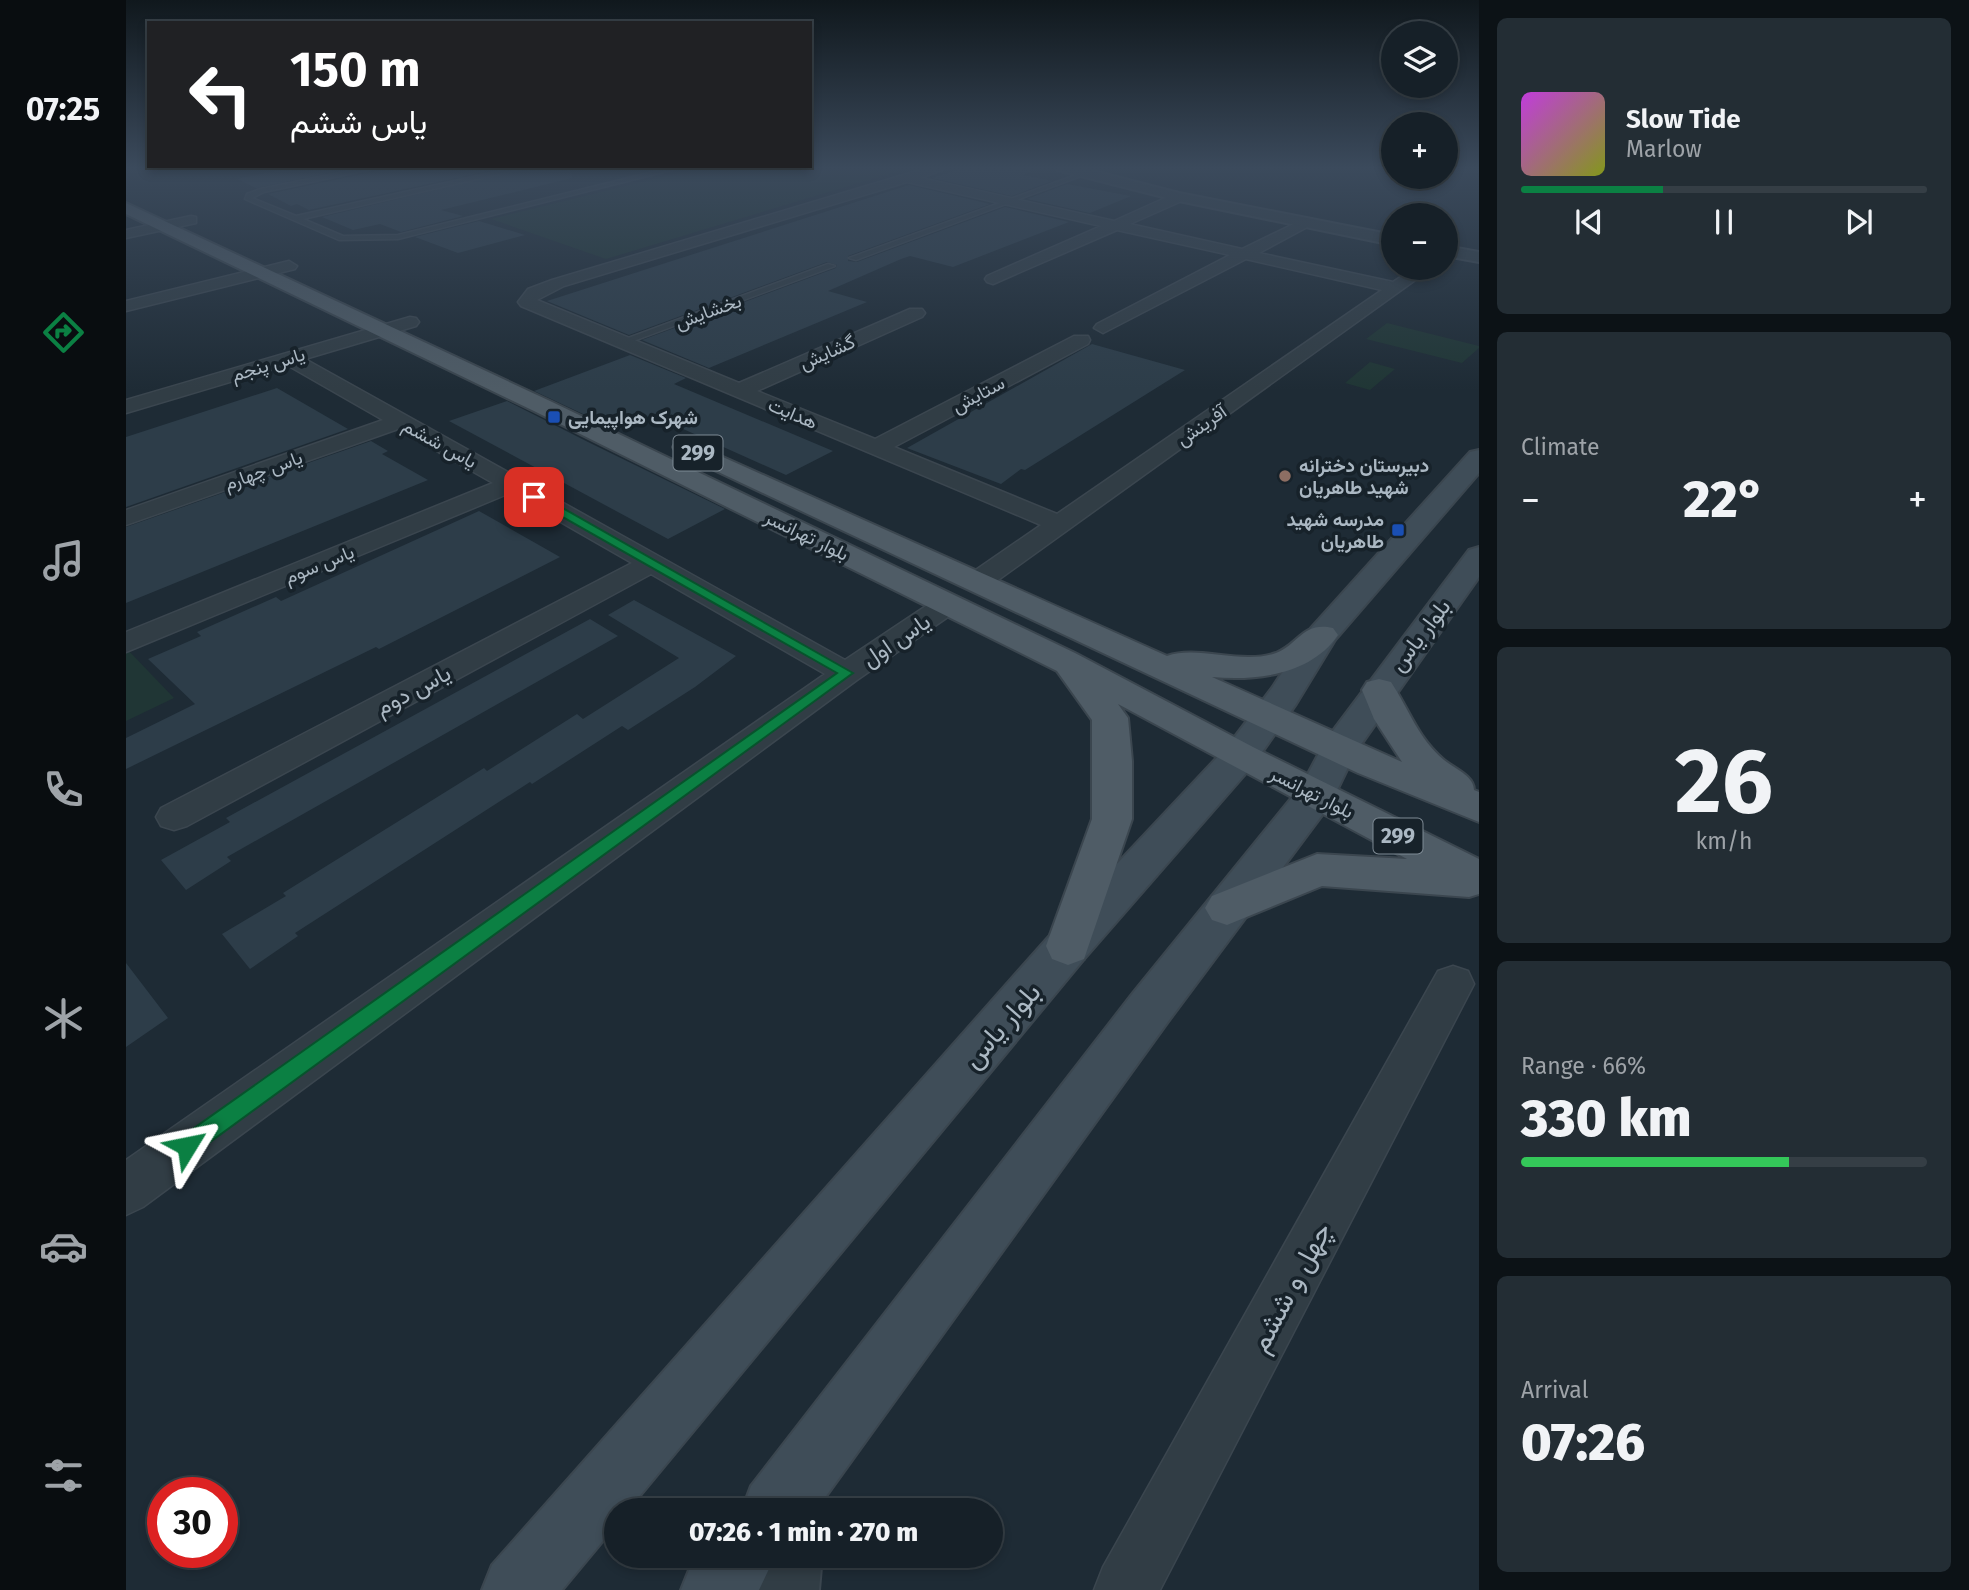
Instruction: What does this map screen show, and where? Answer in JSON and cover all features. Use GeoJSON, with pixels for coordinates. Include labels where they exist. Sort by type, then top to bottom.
{"type":"FeatureCollection","features":[{"type":"Feature","properties":{"kind":"main road","name":"بلوار تهرانسر"},"geometry":{"type":"LineString","coordinates":[[196,241],[383,330],[963,593],[1145,660],[1479,811]]}},
{"type":"Feature","properties":{"kind":"main road"},"geometry":{"type":"LineString","coordinates":[[237,241],[596,406]]}},
{"type":"Feature","properties":{"kind":"main road","name":"بلوار تهرانسر"},"geometry":{"type":"LineString","coordinates":[[657,434],[963,593],[1063,660],[1240,756],[1317,793],[1479,880]]}},
{"type":"Feature","properties":{"kind":"main road","name":"بلوار یاس"},"geometry":{"type":"LineString","coordinates":[[517,1590],[1068,946],[1240,756],[1322,635],[1479,457]]}},
{"type":"Feature","properties":{"kind":"main road","name":"بلوار یاس"},"geometry":{"type":"LineString","coordinates":[[1227,908],[1317,793],[1339,749],[1379,690],[1479,556]]}},
{"type":"Feature","properties":{"kind":"main road"},"geometry":{"type":"LineString","coordinates":[[1145,660],[1230,668],[1262,666],[1285,662],[1322,635]]}},
{"type":"Feature","properties":{"kind":"main road"},"geometry":{"type":"LineString","coordinates":[[1063,660],[1110,718],[1114,761],[1112,819],[1068,946]]}},
{"type":"Feature","properties":{"kind":"main road"},"geometry":{"type":"LineString","coordinates":[[1379,690],[1397,729],[1431,770],[1479,802]]}},
{"type":"Feature","properties":{"kind":"main road"},"geometry":{"type":"LineString","coordinates":[[1479,811],[1447,807],[1433,813],[1429,827],[1434,838],[1445,848],[1479,869]]}},
{"type":"Feature","properties":{"kind":"main road"},"geometry":{"type":"LineString","coordinates":[[790,1498],[1227,908],[1317,870],[1479,880]]}},
{"type":"Feature","properties":{"kind":"main road"},"geometry":{"type":"LineString","coordinates":[[716,1590],[732,1568]]}},
{"type":"Feature","properties":{"kind":"street","name":"هدایت"},"geometry":{"type":"LineString","coordinates":[[697,241],[558,283],[534,293],[527,302],[1059,524]]}},
{"type":"Feature","properties":{"kind":"street"},"geometry":{"type":"LineString","coordinates":[[993,279],[1078,241]]}},
{"type":"Feature","properties":{"kind":"street"},"geometry":{"type":"LineString","coordinates":[[1187,241],[1395,288]]}},
{"type":"Feature","properties":{"kind":"street"},"geometry":{"type":"LineString","coordinates":[[1102,328],[1269,241]]}},
{"type":"Feature","properties":{"kind":"street"},"geometry":{"type":"LineString","coordinates":[[1458,253],[1479,257]]}},
{"type":"Feature","properties":{"kind":"street"},"geometry":{"type":"LineString","coordinates":[[126,306],[289,265]]}},
{"type":"Feature","properties":{"kind":"street","name":"آفرینش"},"geometry":{"type":"LineString","coordinates":[[963,593],[1407,280]]}},
{"type":"Feature","properties":{"kind":"street","name":"گشایش"},"geometry":{"type":"LineString","coordinates":[[739,391],[916,313]]}},
{"type":"Feature","properties":{"kind":"street","name":"یاس پنجم"},"geometry":{"type":"LineString","coordinates":[[126,407],[410,322]]}},
{"type":"Feature","properties":{"kind":"street","name":"ستایش"},"geometry":{"type":"LineString","coordinates":[[875,447],[1081,340]]}},
{"type":"Feature","properties":{"kind":"street","name":"یاس ششم"},"geometry":{"type":"LineString","coordinates":[[289,358],[846,673]]}},
{"type":"Feature","properties":{"kind":"street","name":"یاس چهارم"},"geometry":{"type":"LineString","coordinates":[[126,518],[400,421]]}},
{"type":"Feature","properties":{"kind":"street","name":"یاس سوم"},"geometry":{"type":"LineString","coordinates":[[126,643],[511,484]]}},
{"type":"Feature","properties":{"kind":"street","name":"یاس دوم"},"geometry":{"type":"LineString","coordinates":[[174,817],[652,563]]}},
{"type":"Feature","properties":{"kind":"street","name":"یاس اول"},"geometry":{"type":"LineString","coordinates":[[126,1189],[846,673],[963,593]]}},
{"type":"Feature","properties":{"kind":"street","name":"چهل و ششم"},"geometry":{"type":"LineString","coordinates":[[1126,1590],[1453,984]]}},
{"type":"Feature","properties":{"kind":"street"},"geometry":{"type":"LineString","coordinates":[[784,1590],[787,1568]]}},
{"type":"Feature","properties":{"kind":"lane"},"geometry":{"type":"LineString","coordinates":[[853,258],[899,241]]}},
{"type":"Feature","properties":{"kind":"lane","name":"بخشایش"},"geometry":{"type":"LineString","coordinates":[[625,341],[831,266]]}},
{"type":"Feature","properties":{"kind":"green space"},"geometry":{"type":"Polygon","coordinates":[[[555,241],[665,241],[606,259],[555,241]]]}},
{"type":"Feature","properties":{"kind":"green space"},"geometry":{"type":"Polygon","coordinates":[[[1387,323],[1479,348],[1462,363],[1366,339],[1387,323]]]}},
{"type":"Feature","properties":{"kind":"green space"},"geometry":{"type":"Polygon","coordinates":[[[1370,362],[1395,369],[1370,390],[1345,383],[1370,362]]]}},
{"type":"Feature","properties":{"kind":"green space"},"geometry":{"type":"Polygon","coordinates":[[[126,648],[174,698],[126,721],[126,648]]]}},
{"type":"Feature","properties":{"kind":"building"},"geometry":{"type":"Polygon","coordinates":[[[426,241],[502,241],[458,253],[426,241]]]}},
{"type":"Feature","properties":{"kind":"building"},"geometry":{"type":"Polygon","coordinates":[[[734,241],[888,241],[848,256],[848,261],[857,262],[913,241],[1020,241],[953,267],[910,256],[901,259],[828,291],[867,302],[709,368],[642,340],[836,268],[837,265],[827,262],[629,335],[547,301],[734,241]]]}},
{"type":"Feature","properties":{"kind":"building"},"geometry":{"type":"Polygon","coordinates":[[[1092,344],[1185,370],[1025,470],[1021,469],[1001,484],[907,448],[1092,344]]]}},
{"type":"Feature","properties":{"kind":"building"},"geometry":{"type":"Polygon","coordinates":[[[630,355],[686,378],[674,384],[833,451],[786,475],[652,415],[617,430],[534,391],[630,355]]]}},
{"type":"Feature","properties":{"kind":"building"},"geometry":{"type":"Polygon","coordinates":[[[277,388],[348,429],[126,507],[126,437],[277,388]]]}},
{"type":"Feature","properties":{"kind":"building"},"geometry":{"type":"Polygon","coordinates":[[[507,401],[725,509],[668,539],[449,421],[507,401]]]}},
{"type":"Feature","properties":{"kind":"building"},"geometry":{"type":"Polygon","coordinates":[[[371,441],[388,451],[382,454],[428,480],[126,603],[126,527],[371,441]]]}},
{"type":"Feature","properties":{"kind":"building"},"geometry":{"type":"Polygon","coordinates":[[[479,511],[560,557],[379,649],[376,647],[126,769],[126,738],[195,704],[148,659],[201,636],[197,632],[276,597],[281,601],[479,511]]]}},
{"type":"Feature","properties":{"kind":"building"},"geometry":{"type":"Polygon","coordinates":[[[634,600],[736,656],[695,687],[628,730],[622,726],[532,784],[530,782],[295,933],[298,936],[250,969],[222,934],[286,896],[283,893],[484,768],[487,771],[577,714],[583,719],[679,658],[608,615],[634,600]]]}},
{"type":"Feature","properties":{"kind":"building"},"geometry":{"type":"Polygon","coordinates":[[[590,619],[618,636],[227,857],[231,861],[186,890],[161,860],[230,822],[226,818],[590,619]]]}},
{"type":"Feature","properties":{"kind":"building"},"geometry":{"type":"Polygon","coordinates":[[[126,963],[168,1018],[126,1047],[126,963]]]}},
{"type":"Feature","properties":{"kind":"place","name":"شهرک هواپیمایی"},"geometry":{"type":"Point","coordinates":[554,417]}},
{"type":"Feature","properties":{"kind":"place","name":"دبیرستان دخترانه شهید طاهریان"},"geometry":{"type":"Point","coordinates":[1285,476]}},
{"type":"Feature","properties":{"kind":"place","name":"مدرسه شهید طاهریان"},"geometry":{"type":"Point","coordinates":[1398,530]}},
{"type":"Feature","properties":{"kind":"route"},"geometry":{"type":"LineString","coordinates":[[187,1146],[846,673],[534,497]]}}]}
